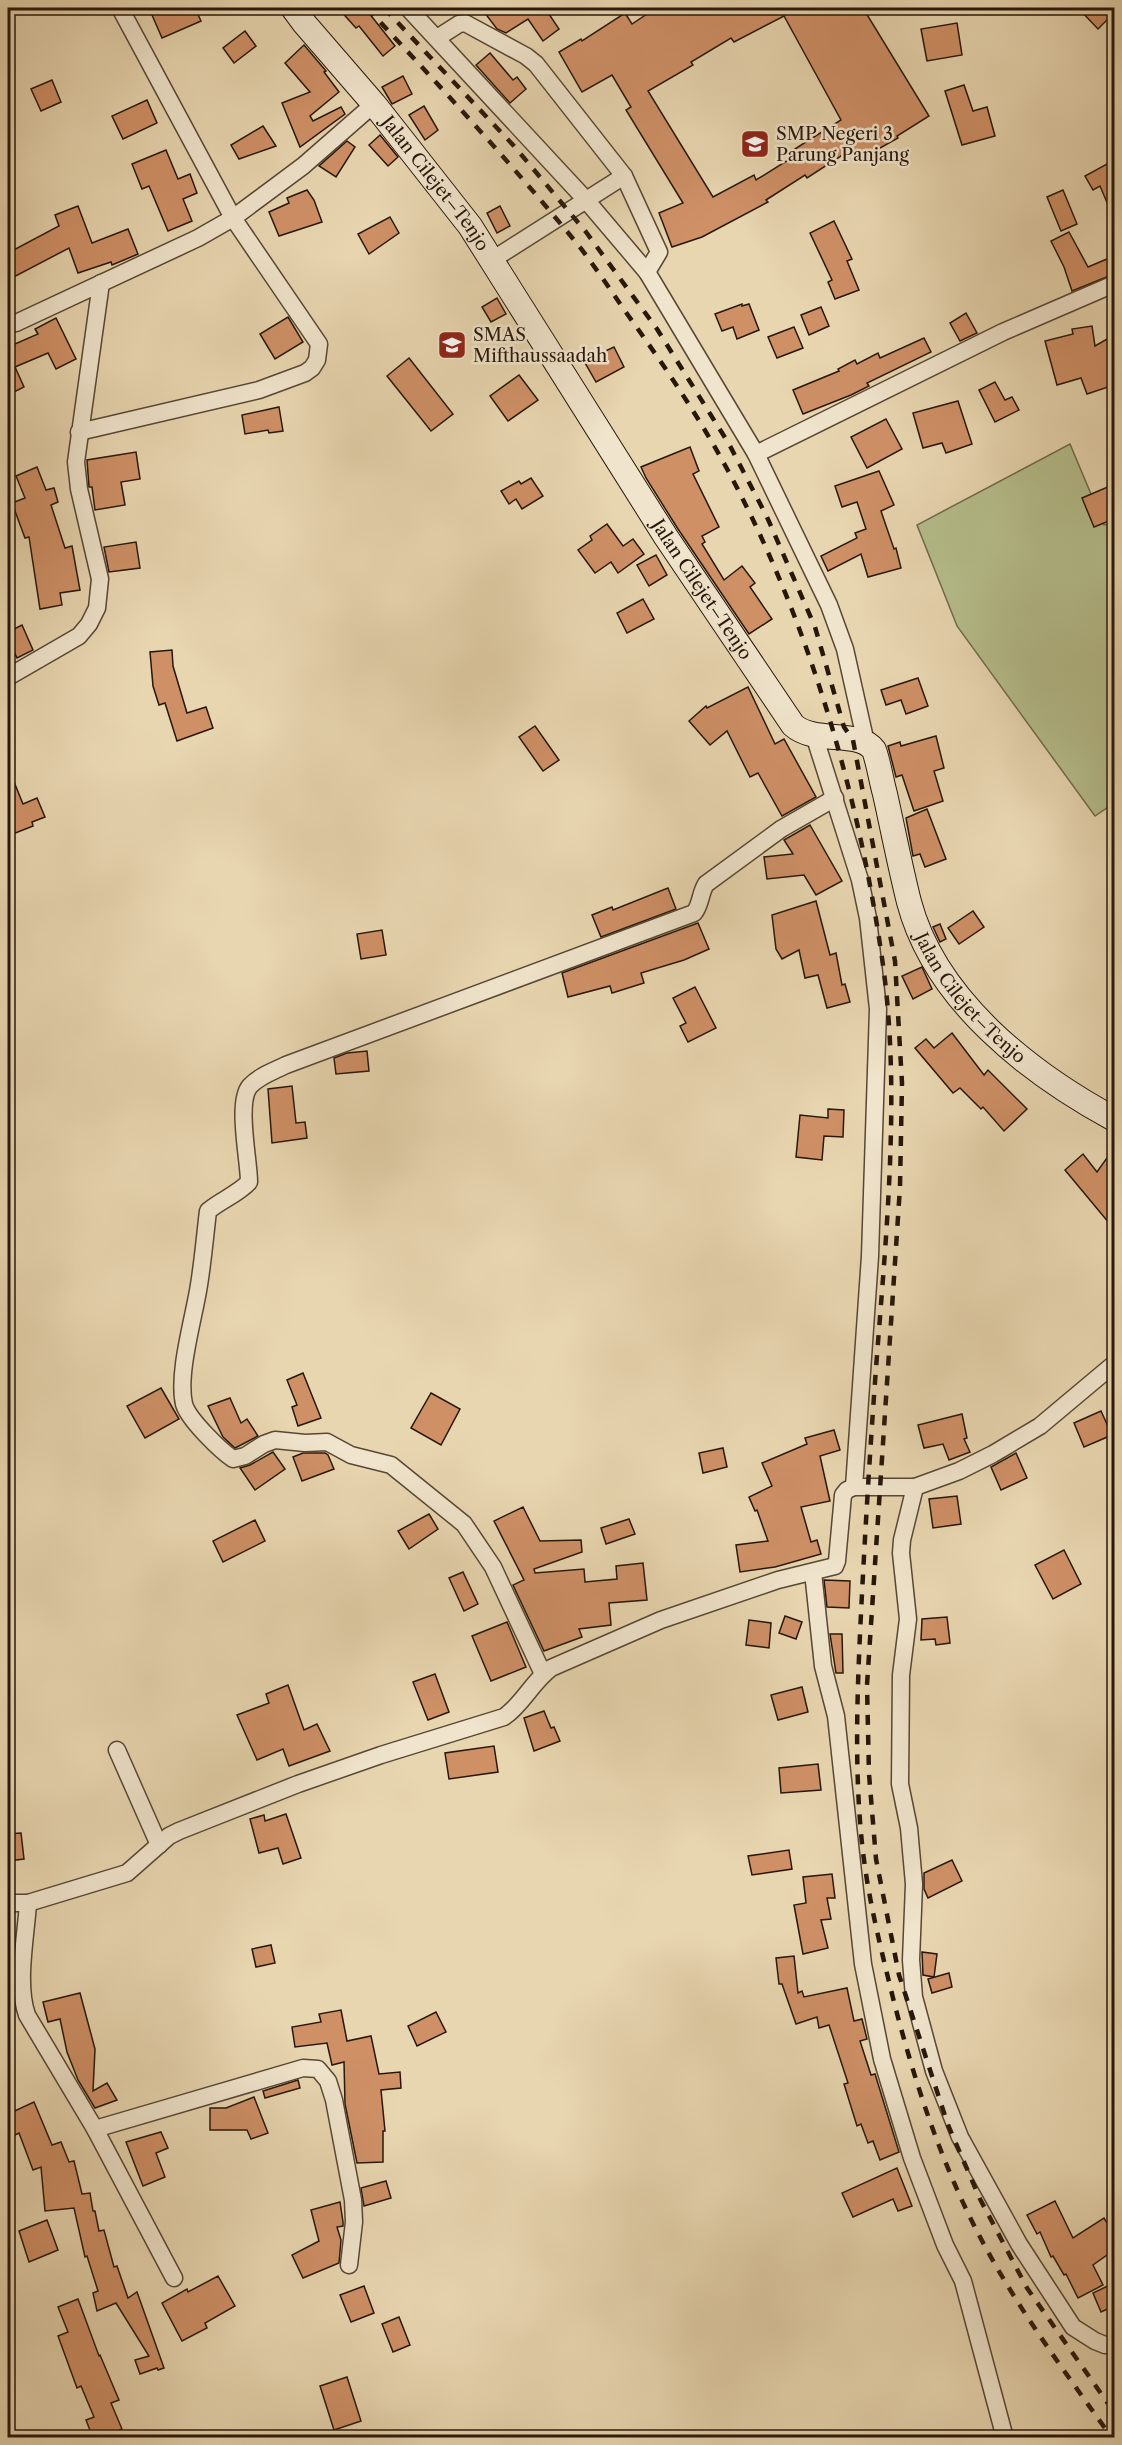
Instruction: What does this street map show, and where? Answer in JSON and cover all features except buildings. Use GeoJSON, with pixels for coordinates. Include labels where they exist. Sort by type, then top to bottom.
{"type":"FeatureCollection","features":[{"type":"Feature","properties":{"kind":"main road","name":"Jalan Cilejet–Tenjo"},"geometry":{"type":"LineString","coordinates":[[293,8],[304,24],[374,104],[470,226],[666,537],[788,719],[798,730],[814,735],[866,743],[876,754],[915,919],[940,972],[970,1010],[994,1035],[1048,1077],[1114,1119]]}},
{"type":"Feature","properties":{"kind":"street"},"geometry":{"type":"LineString","coordinates":[[79,432],[259,390],[312,368],[317,360],[319,344],[233,218],[120,8]]}},
{"type":"Feature","properties":{"kind":"street"},"geometry":{"type":"LineString","coordinates":[[408,8],[586,200],[647,272],[756,454],[830,606],[851,669],[866,743]]}},
{"type":"Feature","properties":{"kind":"street"},"geometry":{"type":"LineString","coordinates":[[437,38],[459,24],[465,23],[526,56],[536,64],[624,176],[659,252],[647,272]]}},
{"type":"Feature","properties":{"kind":"street"},"geometry":{"type":"LineString","coordinates":[[8,324],[198,238],[233,218],[303,166],[374,104]]}},
{"type":"Feature","properties":{"kind":"street"},"geometry":{"type":"LineString","coordinates":[[492,260],[624,176]]}},
{"type":"Feature","properties":{"kind":"street"},"geometry":{"type":"LineString","coordinates":[[8,677],[79,636],[89,624],[97,608],[100,579],[76,462],[101,283]]}},
{"type":"Feature","properties":{"kind":"street"},"geometry":{"type":"LineString","coordinates":[[756,454],[1011,328],[1114,284]]}},
{"type":"Feature","properties":{"kind":"street"},"geometry":{"type":"LineString","coordinates":[[814,735],[835,798],[866,908],[878,1009],[870,1256],[854,1487]]}},
{"type":"Feature","properties":{"kind":"street"},"geometry":{"type":"LineString","coordinates":[[543,1674],[493,1567],[471,1533],[448,1510],[391,1465],[351,1455],[327,1442],[305,1443],[274,1440],[245,1456],[233,1459],[224,1453],[193,1421],[184,1405],[182,1378],[199,1284],[208,1211],[220,1201],[242,1190],[249,1182],[249,1167],[244,1142],[245,1099],[248,1088],[257,1079],[286,1065],[694,913],[701,892],[706,885],[781,829],[835,798]]}},
{"type":"Feature","properties":{"kind":"street"},"geometry":{"type":"LineString","coordinates":[[8,1903],[28,1903],[127,1873],[169,1836],[179,1831],[298,1784],[381,1755],[504,1717],[517,1707],[543,1674],[551,1668],[661,1620],[778,1580],[835,1566],[843,1495],[847,1490],[854,1487],[915,1487],[959,1471],[1041,1426],[1114,1364]]}},
{"type":"Feature","properties":{"kind":"street"},"geometry":{"type":"LineString","coordinates":[[915,1487],[901,1553],[908,1619],[901,1676],[900,1773],[901,1794],[909,1828],[914,1884],[911,1960],[914,1996],[934,2071],[960,2137],[1024,2252],[1073,2327],[1105,2346],[1114,2345]]}},
{"type":"Feature","properties":{"kind":"street"},"geometry":{"type":"LineString","coordinates":[[813,1572],[822,1666],[836,1716],[863,1965],[882,2059],[912,2158],[945,2245],[963,2281],[1005,2438]]}},
{"type":"Feature","properties":{"kind":"street"},"geometry":{"type":"LineString","coordinates":[[117,1750],[159,1845]]}},
{"type":"Feature","properties":{"kind":"street"},"geometry":{"type":"LineString","coordinates":[[28,1903],[23,2003],[34,2027],[95,2129],[174,2278]]}},
{"type":"Feature","properties":{"kind":"street"},"geometry":{"type":"LineString","coordinates":[[95,2129],[303,2068],[318,2069],[328,2081],[334,2100],[353,2200],[354,2222],[349,2265]]}},
{"type":"Feature","properties":{"kind":"green space"},"geometry":{"type":"Polygon","coordinates":[[[1070,444],[1104,525],[1114,523],[1114,803],[1095,816],[957,626],[917,525],[1070,444]]]}},
{"type":"Feature","properties":{"kind":"railway"},"geometry":{"type":"LineString","coordinates":[[367,8],[554,215],[579,246],[678,387],[715,447],[755,524],[805,644],[825,705],[859,831],[872,895],[888,1009],[891,1062],[890,1169],[869,1476],[858,1684],[858,1783],[866,1876],[903,2034],[933,2129],[957,2190],[987,2250],[1016,2298],[1046,2346],[1112,2438]]}},
{"type":"Feature","properties":{"kind":"railway"},"geometry":{"type":"LineString","coordinates":[[384,8],[514,146],[586,232],[657,329],[729,444],[767,517],[815,627],[844,727],[853,740],[895,961],[902,1083],[900,1187],[867,1685],[869,1774],[876,1859],[899,1975],[948,2125],[980,2199],[1027,2288],[1114,2412]]}},
{"type":"Feature","properties":{"kind":"place","name":"SMP Negeri 3 Parung Panjang"},"geometry":{"type":"Point","coordinates":[755,144]}},
{"type":"Feature","properties":{"kind":"place","name":"SMAS Mifthaussaadah"},"geometry":{"type":"Point","coordinates":[452,345]}}]}
